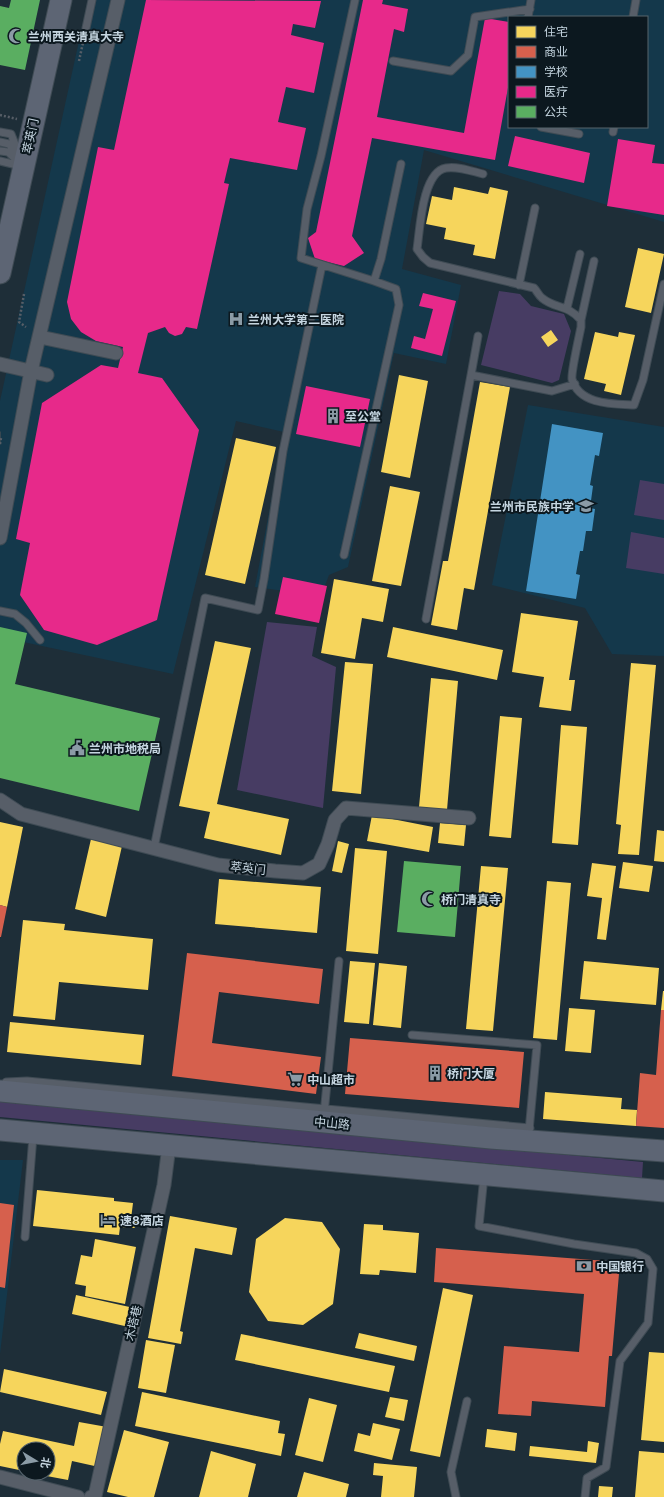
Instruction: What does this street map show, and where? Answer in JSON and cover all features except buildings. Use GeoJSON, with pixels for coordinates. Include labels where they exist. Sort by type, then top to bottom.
{"type":"FeatureCollection","features":[{"type":"Feature","properties":{"kind":"main road","name":"萃英门"},"geometry":{"type":"LineString","coordinates":[[0,263],[24,166],[61,0]]}},
{"type":"Feature","properties":{"kind":"main road","name":"中山路"},"geometry":{"type":"LineString","coordinates":[[0,1091],[324,1116],[529,1135],[664,1152]]}},
{"type":"Feature","properties":{"kind":"main road"},"geometry":{"type":"LineString","coordinates":[[0,1130],[664,1191]]}},
{"type":"Feature","properties":{"kind":"street"},"geometry":{"type":"LineString","coordinates":[[0,538],[4,491],[118,0]]}},
{"type":"Feature","properties":{"kind":"street"},"geometry":{"type":"LineString","coordinates":[[40,337],[116,353]]}},
{"type":"Feature","properties":{"kind":"street"},"geometry":{"type":"LineString","coordinates":[[0,364],[47,375]]}},
{"type":"Feature","properties":{"kind":"street","name":"萃英门"},"geometry":{"type":"LineString","coordinates":[[0,800],[21,814],[218,865],[303,873],[319,864],[328,844],[335,820],[346,808],[469,818]]}},
{"type":"Feature","properties":{"kind":"street","name":"木塔巷"},"geometry":{"type":"LineString","coordinates":[[95,1497],[164,1185],[169,1146]]}},
{"type":"Feature","properties":{"kind":"street"},"geometry":{"type":"LineString","coordinates":[[0,1476],[78,1497]]}},
{"type":"Feature","properties":{"kind":"lane"},"geometry":{"type":"LineString","coordinates":[[86,28],[92,0]]}},
{"type":"Feature","properties":{"kind":"lane"},"geometry":{"type":"LineString","coordinates":[[344,555],[399,305],[396,289],[301,258],[307,209],[321,156],[355,0]]}},
{"type":"Feature","properties":{"kind":"lane"},"geometry":{"type":"LineString","coordinates":[[528,16],[531,0]]}},
{"type":"Feature","properties":{"kind":"lane"},"geometry":{"type":"LineString","coordinates":[[633,16],[636,0]]}},
{"type":"Feature","properties":{"kind":"lane"},"geometry":{"type":"LineString","coordinates":[[394,61],[451,71],[468,55],[475,17],[530,9]]}},
{"type":"Feature","properties":{"kind":"lane"},"geometry":{"type":"LineString","coordinates":[[546,128],[579,134]]}},
{"type":"Feature","properties":{"kind":"lane"},"geometry":{"type":"LineString","coordinates":[[0,132],[11,134],[24,166]]}},
{"type":"Feature","properties":{"kind":"lane"},"geometry":{"type":"LineString","coordinates":[[0,142],[10,144],[24,166]]}},
{"type":"Feature","properties":{"kind":"lane"},"geometry":{"type":"LineString","coordinates":[[0,151],[8,152],[24,166]]}},
{"type":"Feature","properties":{"kind":"lane"},"geometry":{"type":"LineString","coordinates":[[0,161],[24,166]]}},
{"type":"Feature","properties":{"kind":"lane"},"geometry":{"type":"LineString","coordinates":[[374,281],[381,259],[401,164]]}},
{"type":"Feature","properties":{"kind":"lane"},"geometry":{"type":"LineString","coordinates":[[483,174],[456,168],[438,170],[433,177],[425,196],[417,249],[423,257],[430,262],[534,288],[543,299],[552,304],[567,308],[575,313],[581,320]]}},
{"type":"Feature","properties":{"kind":"lane"},"geometry":{"type":"LineString","coordinates":[[519,285],[535,208]]}},
{"type":"Feature","properties":{"kind":"lane"},"geometry":{"type":"LineString","coordinates":[[567,308],[580,254]]}},
{"type":"Feature","properties":{"kind":"lane"},"geometry":{"type":"LineString","coordinates":[[594,260],[581,320],[572,378],[577,389],[583,396],[605,404],[634,405],[643,380],[664,284]]}},
{"type":"Feature","properties":{"kind":"lane"},"geometry":{"type":"LineString","coordinates":[[154,848],[205,598],[258,610],[283,451],[322,265]]}},
{"type":"Feature","properties":{"kind":"lane"},"geometry":{"type":"LineString","coordinates":[[426,619],[478,336]]}},
{"type":"Feature","properties":{"kind":"lane"},"geometry":{"type":"LineString","coordinates":[[471,375],[552,391],[575,384]]}},
{"type":"Feature","properties":{"kind":"lane"},"geometry":{"type":"LineString","coordinates":[[0,611],[15,614],[26,623],[40,640]]}},
{"type":"Feature","properties":{"kind":"lane"},"geometry":{"type":"LineString","coordinates":[[0,1083],[27,1081],[324,1116],[339,961]]}},
{"type":"Feature","properties":{"kind":"lane"},"geometry":{"type":"LineString","coordinates":[[412,1035],[537,1045],[529,1135]]}},
{"type":"Feature","properties":{"kind":"lane"},"geometry":{"type":"LineString","coordinates":[[25,1237],[33,1133]]}},
{"type":"Feature","properties":{"kind":"lane"},"geometry":{"type":"LineString","coordinates":[[484,1175],[480,1226],[574,1244],[636,1253],[647,1259],[653,1269],[648,1323],[620,1361],[606,1467],[587,1478],[585,1497]]}},
{"type":"Feature","properties":{"kind":"lane"},"geometry":{"type":"LineString","coordinates":[[456,1497],[451,1472],[467,1401]]}},
{"type":"Feature","properties":{"kind":"path"},"geometry":{"type":"LineString","coordinates":[[79,61],[86,28]]}},
{"type":"Feature","properties":{"kind":"path"},"geometry":{"type":"LineString","coordinates":[[24,294],[18,322],[40,337]]}},
{"type":"Feature","properties":{"kind":"path"},"geometry":{"type":"LineString","coordinates":[[0,444],[1,438]]}},
{"type":"Feature","properties":{"kind":"shaded area","name":"兰州大学第二医院"},"geometry":{"type":"Polygon","coordinates":[[[88,0],[664,0],[664,222],[424,150],[402,269],[461,285],[446,364],[394,353],[348,567],[329,575],[321,596],[255,587],[284,432],[236,421],[173,674],[0,637],[0,401],[88,0]]]}},
{"type":"Feature","properties":{"kind":"shaded area"},"geometry":{"type":"Polygon","coordinates":[[[499,291],[520,294],[531,306],[564,314],[571,331],[559,380],[552,383],[481,365],[499,291]]]}},
{"type":"Feature","properties":{"kind":"shaded area","name":"兰州市民族中学"},"geometry":{"type":"Polygon","coordinates":[[[528,405],[664,427],[664,656],[612,654],[585,608],[492,585],[528,405]]]}},
{"type":"Feature","properties":{"kind":"shaded area"},"geometry":{"type":"Polygon","coordinates":[[[640,480],[664,484],[664,520],[634,515],[640,480]]]}},
{"type":"Feature","properties":{"kind":"shaded area"},"geometry":{"type":"Polygon","coordinates":[[[631,532],[664,538],[664,574],[626,568],[631,532]]]}},
{"type":"Feature","properties":{"kind":"shaded area"},"geometry":{"type":"Polygon","coordinates":[[[267,622],[317,627],[312,656],[336,667],[323,808],[237,790],[267,622]]]}},
{"type":"Feature","properties":{"kind":"shaded area"},"geometry":{"type":"Polygon","coordinates":[[[0,1101],[643,1162],[642,1178],[0,1117],[0,1101]]]}},
{"type":"Feature","properties":{"kind":"shaded area"},"geometry":{"type":"Polygon","coordinates":[[[0,1160],[23,1160],[0,1354],[0,1160]]]}},
{"type":"Feature","properties":{"kind":"place","name":"兰州西关清真大寺"},"geometry":{"type":"Point","coordinates":[16,36]}},
{"type":"Feature","properties":{"kind":"place","name":"兰州大学第二医院"},"geometry":{"type":"Point","coordinates":[236,319]}},
{"type":"Feature","properties":{"kind":"place","name":"至公堂"},"geometry":{"type":"Point","coordinates":[333,416]}},
{"type":"Feature","properties":{"kind":"place","name":"兰州市民族中学"},"geometry":{"type":"Point","coordinates":[586,506]}},
{"type":"Feature","properties":{"kind":"place","name":"兰州市地税局"},"geometry":{"type":"Point","coordinates":[77,748]}},
{"type":"Feature","properties":{"kind":"place","name":"桥门清真寺"},"geometry":{"type":"Point","coordinates":[429,899]}},
{"type":"Feature","properties":{"kind":"place","name":"桥门大厦"},"geometry":{"type":"Point","coordinates":[435,1073]}},
{"type":"Feature","properties":{"kind":"place","name":"中山超市"},"geometry":{"type":"Point","coordinates":[295,1079]}},
{"type":"Feature","properties":{"kind":"place","name":"速8酒店"},"geometry":{"type":"Point","coordinates":[108,1220]}},
{"type":"Feature","properties":{"kind":"place","name":"中国银行"},"geometry":{"type":"Point","coordinates":[584,1266]}}]}
